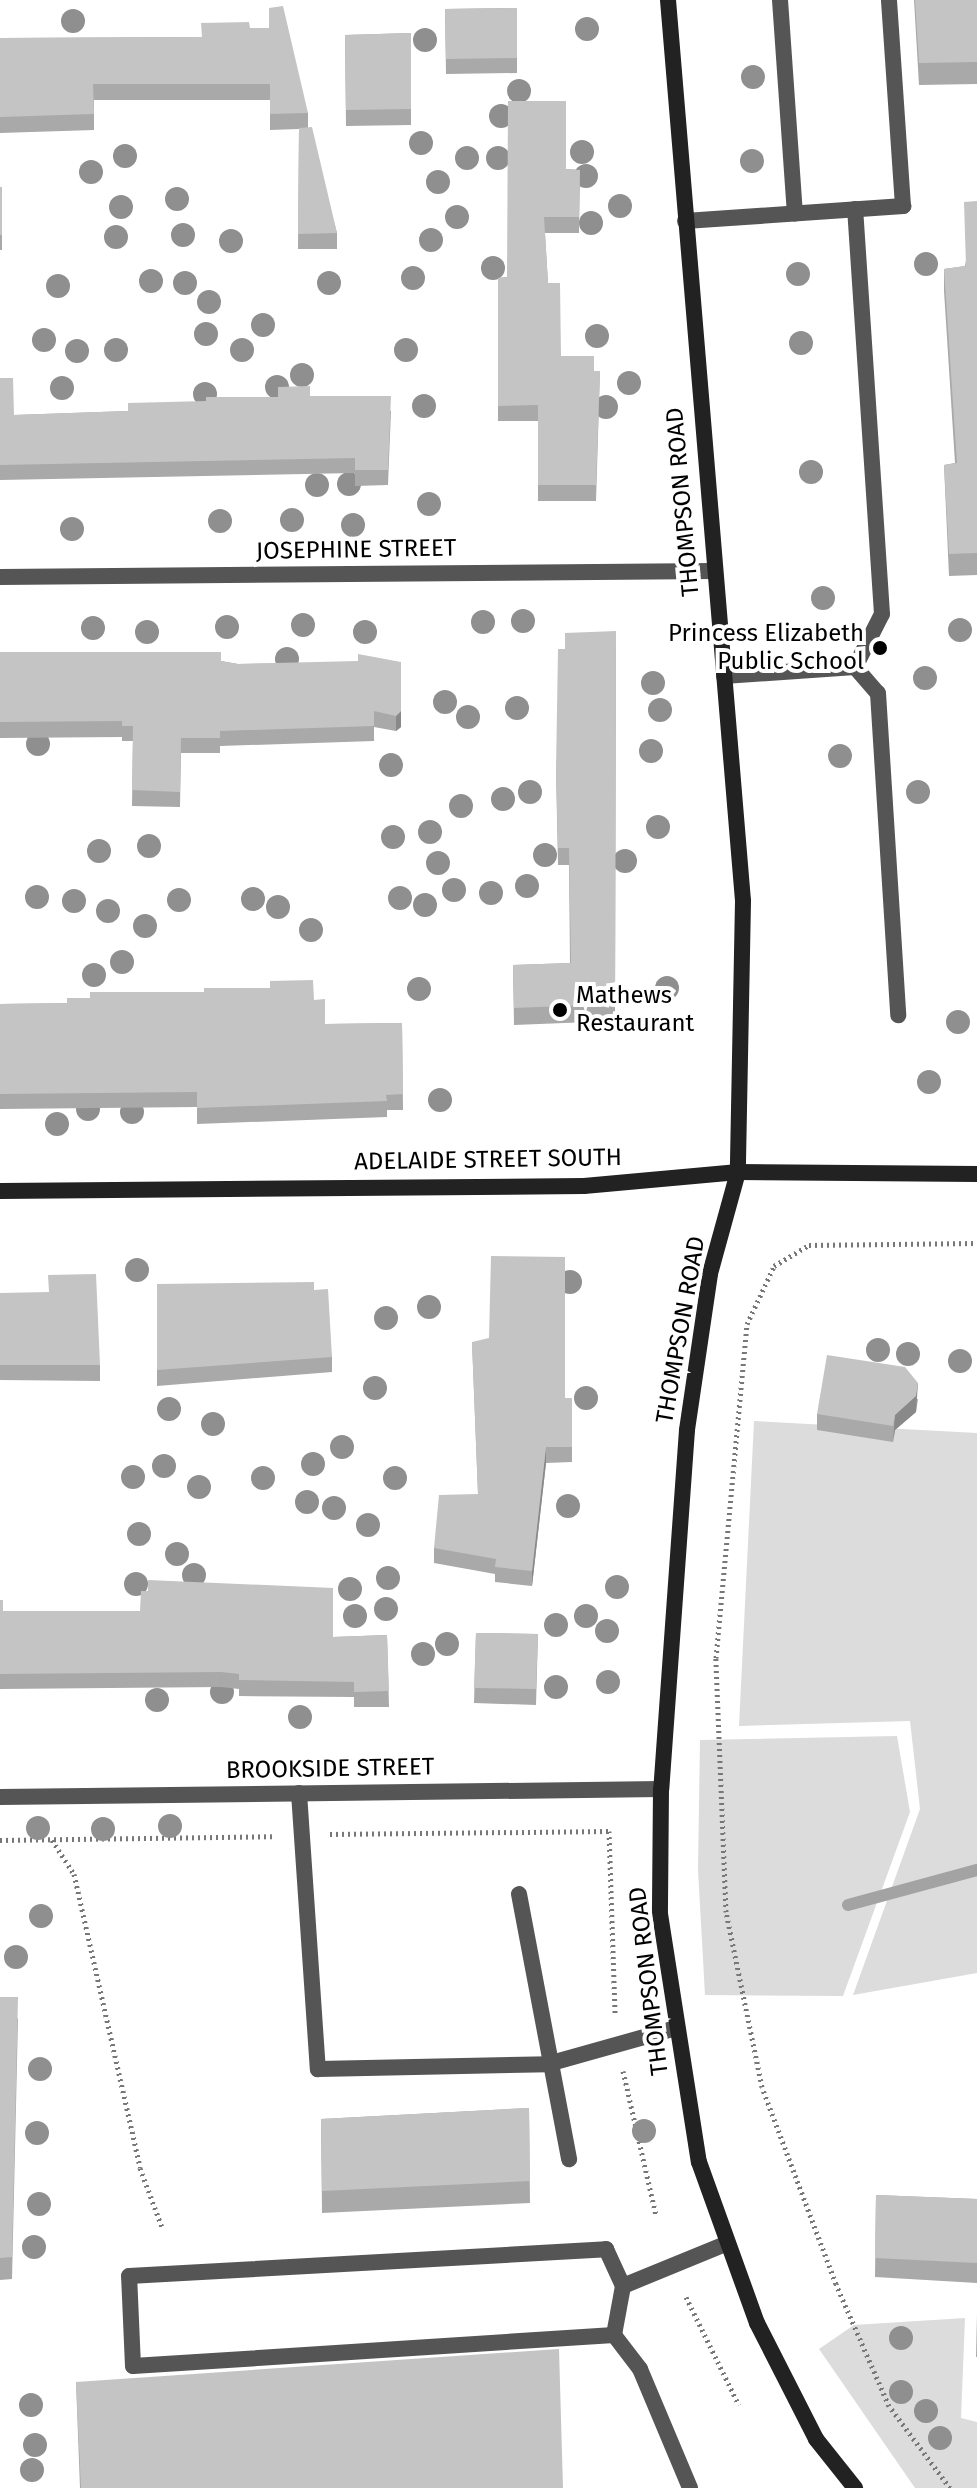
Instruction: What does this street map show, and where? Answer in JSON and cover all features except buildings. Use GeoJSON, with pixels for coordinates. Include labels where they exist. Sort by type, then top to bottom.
{"type":"FeatureCollection","features":[{"type":"Feature","properties":{"kind":"street","name":"THOMPSON ROAD"},"geometry":{"type":"LineString","coordinates":[[668,0],[713,571],[743,901],[738,1172],[710,1274],[687,1430],[661,1789],[660,1914],[699,2162],[757,2323],[809,2426],[855,2488]]}},
{"type":"Feature","properties":{"kind":"street"},"geometry":{"type":"LineString","coordinates":[[780,0],[795,213]]}},
{"type":"Feature","properties":{"kind":"street"},"geometry":{"type":"LineString","coordinates":[[685,221],[903,206],[889,0]]}},
{"type":"Feature","properties":{"kind":"street"},"geometry":{"type":"LineString","coordinates":[[855,209],[882,614],[855,667]]}},
{"type":"Feature","properties":{"kind":"street","name":"JOSEPHINE STREET"},"geometry":{"type":"LineString","coordinates":[[0,577],[713,571]]}},
{"type":"Feature","properties":{"kind":"street"},"geometry":{"type":"LineString","coordinates":[[724,676],[855,667]]}},
{"type":"Feature","properties":{"kind":"street"},"geometry":{"type":"LineString","coordinates":[[855,667],[878,693],[898,1015]]}},
{"type":"Feature","properties":{"kind":"street","name":"ADELAIDE STREET SOUTH"},"geometry":{"type":"LineString","coordinates":[[0,1191],[584,1186],[738,1172],[977,1174]]}},
{"type":"Feature","properties":{"kind":"street","name":"BROOKSIDE STREET"},"geometry":{"type":"LineString","coordinates":[[0,1797],[661,1789]]}},
{"type":"Feature","properties":{"kind":"street"},"geometry":{"type":"LineString","coordinates":[[299,1793],[318,2069],[548,2064],[676,2028]]}},
{"type":"Feature","properties":{"kind":"street"},"geometry":{"type":"LineString","coordinates":[[519,1894],[548,2064],[569,2159]]}},
{"type":"Feature","properties":{"kind":"street"},"geometry":{"type":"LineString","coordinates":[[623,2286],[728,2243]]}},
{"type":"Feature","properties":{"kind":"street"},"geometry":{"type":"LineString","coordinates":[[614,2335],[133,2366],[129,2276],[606,2249],[623,2286],[614,2335],[640,2369],[690,2488]]}},
{"type":"Feature","properties":{"kind":"path"},"geometry":{"type":"LineString","coordinates":[[950,2488],[889,2406],[836,2284],[762,2087],[726,1912],[716,1658],[747,1324],[774,1266],[809,1245],[977,1243]]}},
{"type":"Feature","properties":{"kind":"path"},"geometry":{"type":"LineString","coordinates":[[0,1840],[609,1831],[616,2043],[656,2215]]}},
{"type":"Feature","properties":{"kind":"path"},"geometry":{"type":"LineString","coordinates":[[52,1839],[74,1874],[140,2168],[162,2227]]}},
{"type":"Feature","properties":{"kind":"path"},"geometry":{"type":"LineString","coordinates":[[686,2297],[739,2405]]}},
{"type":"Feature","properties":{"kind":"shaded area"},"geometry":{"type":"Polygon","coordinates":[[[754,1421],[977,1433],[977,1973],[853,1995],[920,1809],[910,1721],[739,1726],[754,1421]]]}},
{"type":"Feature","properties":{"kind":"shaded area"},"geometry":{"type":"Polygon","coordinates":[[[897,1736],[910,1812],[843,1996],[705,1995],[698,1870],[700,1740],[897,1736]]]}},
{"type":"Feature","properties":{"kind":"shaded area"},"geometry":{"type":"Polygon","coordinates":[[[965,2318],[961,2418],[977,2422],[977,2488],[915,2488],[819,2349],[854,2325],[965,2318]]]}},
{"type":"Feature","properties":{"kind":"waterway"},"geometry":{"type":"LineString","coordinates":[[848,1905],[977,1870]]}},
{"type":"Feature","properties":{"kind":"place","name":"Princess Elizabeth Public School"},"geometry":{"type":"Point","coordinates":[880,648]}},
{"type":"Feature","properties":{"kind":"place","name":"Mathews Restaurant"},"geometry":{"type":"Point","coordinates":[560,1010]}}]}
